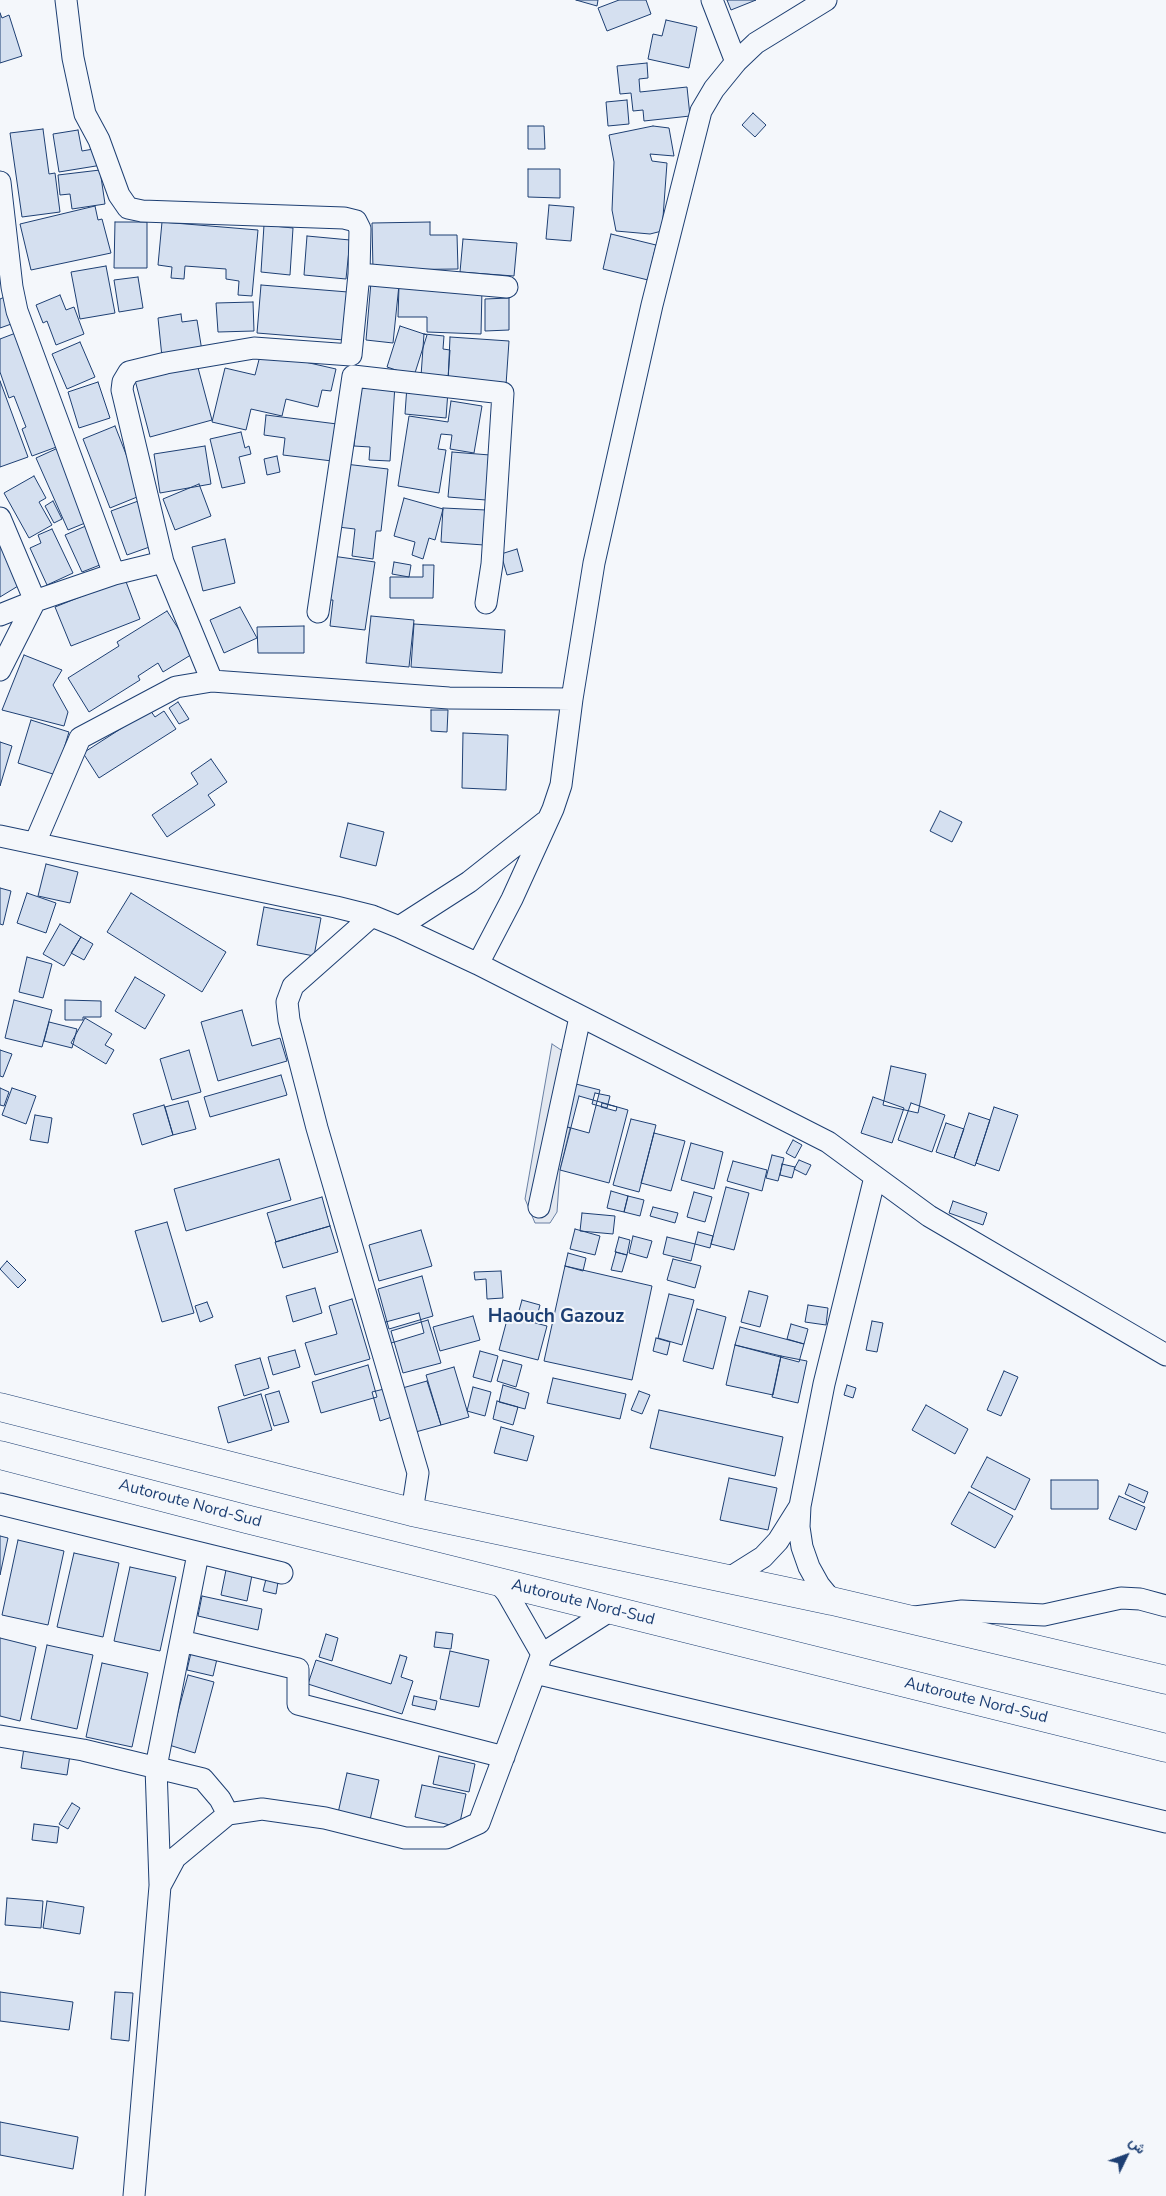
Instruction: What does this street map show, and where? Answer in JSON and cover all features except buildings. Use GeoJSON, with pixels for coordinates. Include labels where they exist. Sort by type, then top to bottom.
{"type":"FeatureCollection","features":[{"type":"Feature","properties":{"kind":"highway"},"geometry":{"type":"LineString","coordinates":[[0,1407],[412,1512],[832,1601],[1166,1680]]}},
{"type":"Feature","properties":{"kind":"highway","name":"Autoroute Nord-Sud"},"geometry":{"type":"LineString","coordinates":[[0,1455],[498,1582],[1166,1748]]}},
{"type":"Feature","properties":{"kind":"street"},"geometry":{"type":"LineString","coordinates":[[66,0],[73,58],[85,114],[99,140],[119,195],[128,208],[142,211],[324,218],[356,221],[360,229],[359,274],[351,354],[353,376],[318,612]]}},
{"type":"Feature","properties":{"kind":"street"},"geometry":{"type":"LineString","coordinates":[[712,0],[736,62]]}},
{"type":"Feature","properties":{"kind":"street"},"geometry":{"type":"LineString","coordinates":[[478,964],[512,899],[548,821],[561,785],[572,699],[594,563],[676,205],[701,111],[714,89],[736,62],[756,43],[826,0]]}},
{"type":"Feature","properties":{"kind":"street"},"geometry":{"type":"LineString","coordinates":[[0,182],[6,288],[20,320],[114,574]]}},
{"type":"Feature","properties":{"kind":"street"},"geometry":{"type":"LineString","coordinates":[[359,274],[507,286]]}},
{"type":"Feature","properties":{"kind":"street"},"geometry":{"type":"LineString","coordinates":[[212,681],[163,562],[122,390],[123,382],[129,372],[166,363],[254,348],[351,354]]}},
{"type":"Feature","properties":{"kind":"street"},"geometry":{"type":"LineString","coordinates":[[353,376],[503,394],[492,564],[486,604]]}},
{"type":"Feature","properties":{"kind":"street"},"geometry":{"type":"LineString","coordinates":[[0,518],[35,601],[0,670]]}},
{"type":"Feature","properties":{"kind":"street"},"geometry":{"type":"LineString","coordinates":[[0,615],[114,574],[163,562]]}},
{"type":"Feature","properties":{"kind":"street"},"geometry":{"type":"LineString","coordinates":[[35,843],[70,756],[78,746],[80,738],[176,687],[212,681],[449,698],[572,699]]}},
{"type":"Feature","properties":{"kind":"street"},"geometry":{"type":"LineString","coordinates":[[399,927],[469,882],[548,821]]}},
{"type":"Feature","properties":{"kind":"street"},"geometry":{"type":"LineString","coordinates":[[0,836],[372,916],[399,927],[478,964],[828,1142],[929,1216],[1166,1355]]}},
{"type":"Feature","properties":{"kind":"street"},"geometry":{"type":"LineString","coordinates":[[372,916],[293,986],[287,1002],[289,1020],[317,1128],[418,1473],[412,1512]]}},
{"type":"Feature","properties":{"kind":"street"},"geometry":{"type":"LineString","coordinates":[[539,1208],[580,1017]]}},
{"type":"Feature","properties":{"kind":"street"},"geometry":{"type":"LineString","coordinates":[[832,1601],[819,1585],[804,1554],[799,1527],[800,1506],[824,1384],[875,1176]]}},
{"type":"Feature","properties":{"kind":"street"},"geometry":{"type":"LineString","coordinates":[[0,1504],[198,1554],[282,1573]]}},
{"type":"Feature","properties":{"kind":"street"},"geometry":{"type":"LineString","coordinates":[[728,1580],[763,1557],[790,1525],[800,1506]]}},
{"type":"Feature","properties":{"kind":"street"},"geometry":{"type":"LineString","coordinates":[[134,2196],[160,1886],[156,1768],[198,1554]]}},
{"type":"Feature","properties":{"kind":"street"},"geometry":{"type":"LineString","coordinates":[[498,1582],[538,1664],[1166,1822]]}},
{"type":"Feature","properties":{"kind":"street"},"geometry":{"type":"LineString","coordinates":[[906,1618],[962,1611],[1044,1615],[1121,1598],[1140,1599],[1166,1606]]}},
{"type":"Feature","properties":{"kind":"street"},"geometry":{"type":"LineString","coordinates":[[160,1886],[175,1858],[228,1814],[262,1809],[325,1818],[405,1838],[446,1838],[479,1823],[538,1664],[611,1610]]}},
{"type":"Feature","properties":{"kind":"street"},"geometry":{"type":"LineString","coordinates":[[181,1641],[298,1669],[298,1704],[504,1757]]}},
{"type":"Feature","properties":{"kind":"street"},"geometry":{"type":"LineString","coordinates":[[0,1736],[83,1750],[203,1778],[220,1799],[228,1814]]}},
{"type":"Feature","properties":{"kind":"shaded area"},"geometry":{"type":"Polygon","coordinates":[[[552,1044],[581,1063],[564,1126],[570,1128],[560,1170],[557,1212],[550,1223],[535,1223],[525,1199],[552,1044]]]}},
{"type":"Feature","properties":{"kind":"district","name":"Haouch Gazouz"},"geometry":{"type":"Point","coordinates":[556,1317]}}]}
